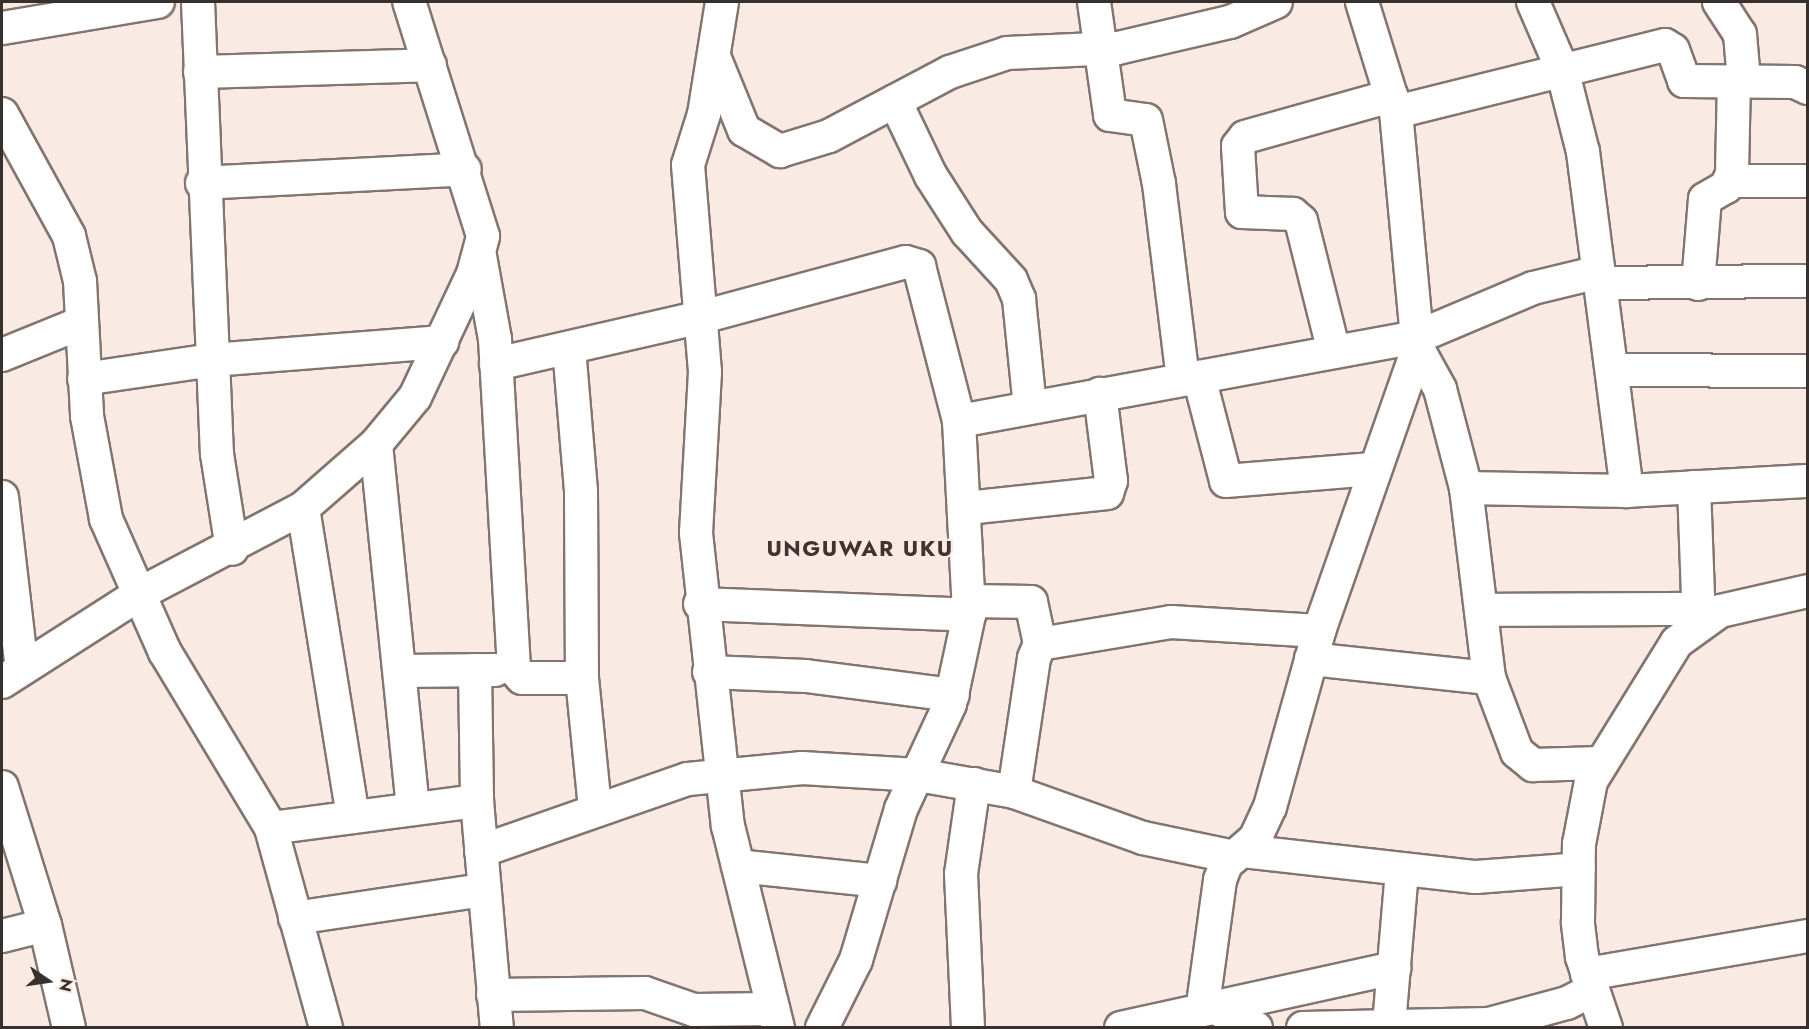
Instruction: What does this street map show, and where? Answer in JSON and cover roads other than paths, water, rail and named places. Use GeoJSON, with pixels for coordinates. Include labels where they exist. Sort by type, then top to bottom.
{"type":"FeatureCollection","features":[{"type":"Feature","properties":{"kind":"street"},"geometry":{"type":"LineString","coordinates":[[2,28],[158,2]]}},
{"type":"Feature","properties":{"kind":"street"},"geometry":{"type":"LineString","coordinates":[[198,2],[202,183],[217,454],[232,549]]}},
{"type":"Feature","properties":{"kind":"street"},"geometry":{"type":"LineString","coordinates":[[409,2],[481,219],[480,256],[496,364],[513,669],[522,678],[582,678]]}},
{"type":"Feature","properties":{"kind":"street"},"geometry":{"type":"LineString","coordinates":[[493,995],[645,993],[694,1010],[775,1018],[738,866],[700,604],[696,533],[705,372],[688,165],[714,56],[722,2]]}},
{"type":"Feature","properties":{"kind":"street"},"geometry":{"type":"LineString","coordinates":[[1094,2],[1099,49],[1111,117],[1146,120],[1159,184],[1191,378],[1226,481],[1373,469]]}},
{"type":"Feature","properties":{"kind":"street"},"geometry":{"type":"LineString","coordinates":[[714,56],[744,130],[780,151],[829,136],[950,72],[1007,53],[1099,49],[1230,22],[1276,2]]}},
{"type":"Feature","properties":{"kind":"street"},"geometry":{"type":"LineString","coordinates":[[1362,2],[1393,104],[1417,343],[1440,389],[1466,488],[1489,678],[1524,759],[1533,765],[1600,763]]}},
{"type":"Feature","properties":{"kind":"street"},"geometry":{"type":"LineString","coordinates":[[1533,2],[1562,69],[1583,152],[1627,491]]}},
{"type":"Feature","properties":{"kind":"street"},"geometry":{"type":"LineString","coordinates":[[1719,2],[1740,34],[1739,81],[1731,181]]}},
{"type":"Feature","properties":{"kind":"street"},"geometry":{"type":"LineString","coordinates":[[1334,352],[1302,221],[1293,214],[1242,212],[1238,146],[1245,137],[1665,45],[1673,50],[1684,81],[1795,82],[1808,88]]}},
{"type":"Feature","properties":{"kind":"street"},"geometry":{"type":"LineString","coordinates":[[200,72],[430,65]]}},
{"type":"Feature","properties":{"kind":"street"},"geometry":{"type":"LineString","coordinates":[[895,101],[955,213],[1011,280],[1019,299],[1030,408]]}},
{"type":"Feature","properties":{"kind":"street"},"geometry":{"type":"LineString","coordinates":[[2,114],[69,236],[80,280],[84,379],[100,499],[143,592],[165,652],[271,828],[326,1028]]}},
{"type":"Feature","properties":{"kind":"street"},"geometry":{"type":"LineString","coordinates":[[202,183],[465,169]]}},
{"type":"Feature","properties":{"kind":"street"},"geometry":{"type":"LineString","coordinates":[[1698,284],[1705,199],[1731,181],[1808,181]]}},
{"type":"Feature","properties":{"kind":"street"},"geometry":{"type":"LineString","coordinates":[[2,497],[12,676],[143,592],[232,549],[303,508],[376,444],[415,397],[480,256]]}},
{"type":"Feature","properties":{"kind":"street"},"geometry":{"type":"LineString","coordinates":[[496,364],[702,317],[914,263],[922,273],[959,421],[967,508],[969,608],[953,694],[894,830],[856,960],[822,1028]]}},
{"type":"Feature","properties":{"kind":"street"},"geometry":{"type":"LineString","coordinates":[[959,421],[1334,352],[1417,343],[1533,288],[1600,277],[1698,284],[1808,281]]}},
{"type":"Feature","properties":{"kind":"street"},"geometry":{"type":"LineString","coordinates":[[2,355],[81,323]]}},
{"type":"Feature","properties":{"kind":"street"},"geometry":{"type":"LineString","coordinates":[[84,379],[212,360],[442,342]]}},
{"type":"Feature","properties":{"kind":"street"},"geometry":{"type":"LineString","coordinates":[[1256,1028],[1213,1007],[1202,988],[1220,880],[1270,807],[1315,645],[1417,343]]}},
{"type":"Feature","properties":{"kind":"street"},"geometry":{"type":"LineString","coordinates":[[569,348],[581,491],[582,678],[595,809]]}},
{"type":"Feature","properties":{"kind":"street"},"geometry":{"type":"LineString","coordinates":[[1613,370],[1808,371]]}},
{"type":"Feature","properties":{"kind":"street"},"geometry":{"type":"LineString","coordinates":[[967,508],[1107,493],[1111,481],[1100,394]]}},
{"type":"Feature","properties":{"kind":"street"},"geometry":{"type":"LineString","coordinates":[[376,444],[413,806]]}},
{"type":"Feature","properties":{"kind":"street"},"geometry":{"type":"LineString","coordinates":[[1466,488],[1627,491],[1808,481]]}},
{"type":"Feature","properties":{"kind":"street"},"geometry":{"type":"LineString","coordinates":[[1606,1028],[1589,982],[1578,922],[1578,869],[1583,804],[1600,763],[1646,686],[1677,642],[1699,616],[1694,487]]}},
{"type":"Feature","properties":{"kind":"street"},"geometry":{"type":"LineString","coordinates":[[303,508],[353,817]]}},
{"type":"Feature","properties":{"kind":"street"},"geometry":{"type":"LineString","coordinates":[[1481,610],[1699,616],[1808,591]]}},
{"type":"Feature","properties":{"kind":"street"},"geometry":{"type":"LineString","coordinates":[[700,604],[969,608],[1031,602],[1040,644],[1034,658],[1014,792]]}},
{"type":"Feature","properties":{"kind":"street"},"geometry":{"type":"LineString","coordinates":[[1040,644],[1171,622],[1315,645],[1489,678]]}},
{"type":"Feature","properties":{"kind":"street"},"geometry":{"type":"LineString","coordinates":[[401,671],[513,669]]}},
{"type":"Feature","properties":{"kind":"street"},"geometry":{"type":"LineString","coordinates":[[475,670],[477,801],[483,890],[497,1028]]}},
{"type":"Feature","properties":{"kind":"street"},"geometry":{"type":"LineString","coordinates":[[709,672],[806,676],[953,694]]}},
{"type":"Feature","properties":{"kind":"street"},"geometry":{"type":"LineString","coordinates":[[481,851],[595,809],[723,771],[802,768],[918,775],[974,784],[1014,792],[1143,838],[1239,854],[1476,877],[1578,869]]}},
{"type":"Feature","properties":{"kind":"street"},"geometry":{"type":"LineString","coordinates":[[968,1028],[961,874],[974,784]]}},
{"type":"Feature","properties":{"kind":"street"},"geometry":{"type":"LineString","coordinates":[[2,787],[45,925],[69,1028]]}},
{"type":"Feature","properties":{"kind":"street"},"geometry":{"type":"LineString","coordinates":[[271,828],[413,806],[477,801]]}},
{"type":"Feature","properties":{"kind":"street"},"geometry":{"type":"LineString","coordinates":[[738,866],[880,881]]}},
{"type":"Feature","properties":{"kind":"street"},"geometry":{"type":"LineString","coordinates":[[1398,1026],[1394,968],[1402,870]]}},
{"type":"Feature","properties":{"kind":"street"},"geometry":{"type":"LineString","coordinates":[[295,918],[483,890]]}},
{"type":"Feature","properties":{"kind":"street"},"geometry":{"type":"LineString","coordinates":[[2,936],[45,925]]}},
{"type":"Feature","properties":{"kind":"street"},"geometry":{"type":"LineString","coordinates":[[1303,1028],[1489,1024],[1567,1003],[1589,982],[1808,936]]}},
{"type":"Feature","properties":{"kind":"street"},"geometry":{"type":"LineString","coordinates":[[1121,1028],[1394,968]]}},
{"type":"Feature","properties":{"kind":"district","name":"UNGUWAR UKU"},"geometry":{"type":"Point","coordinates":[860,549]}}]}
